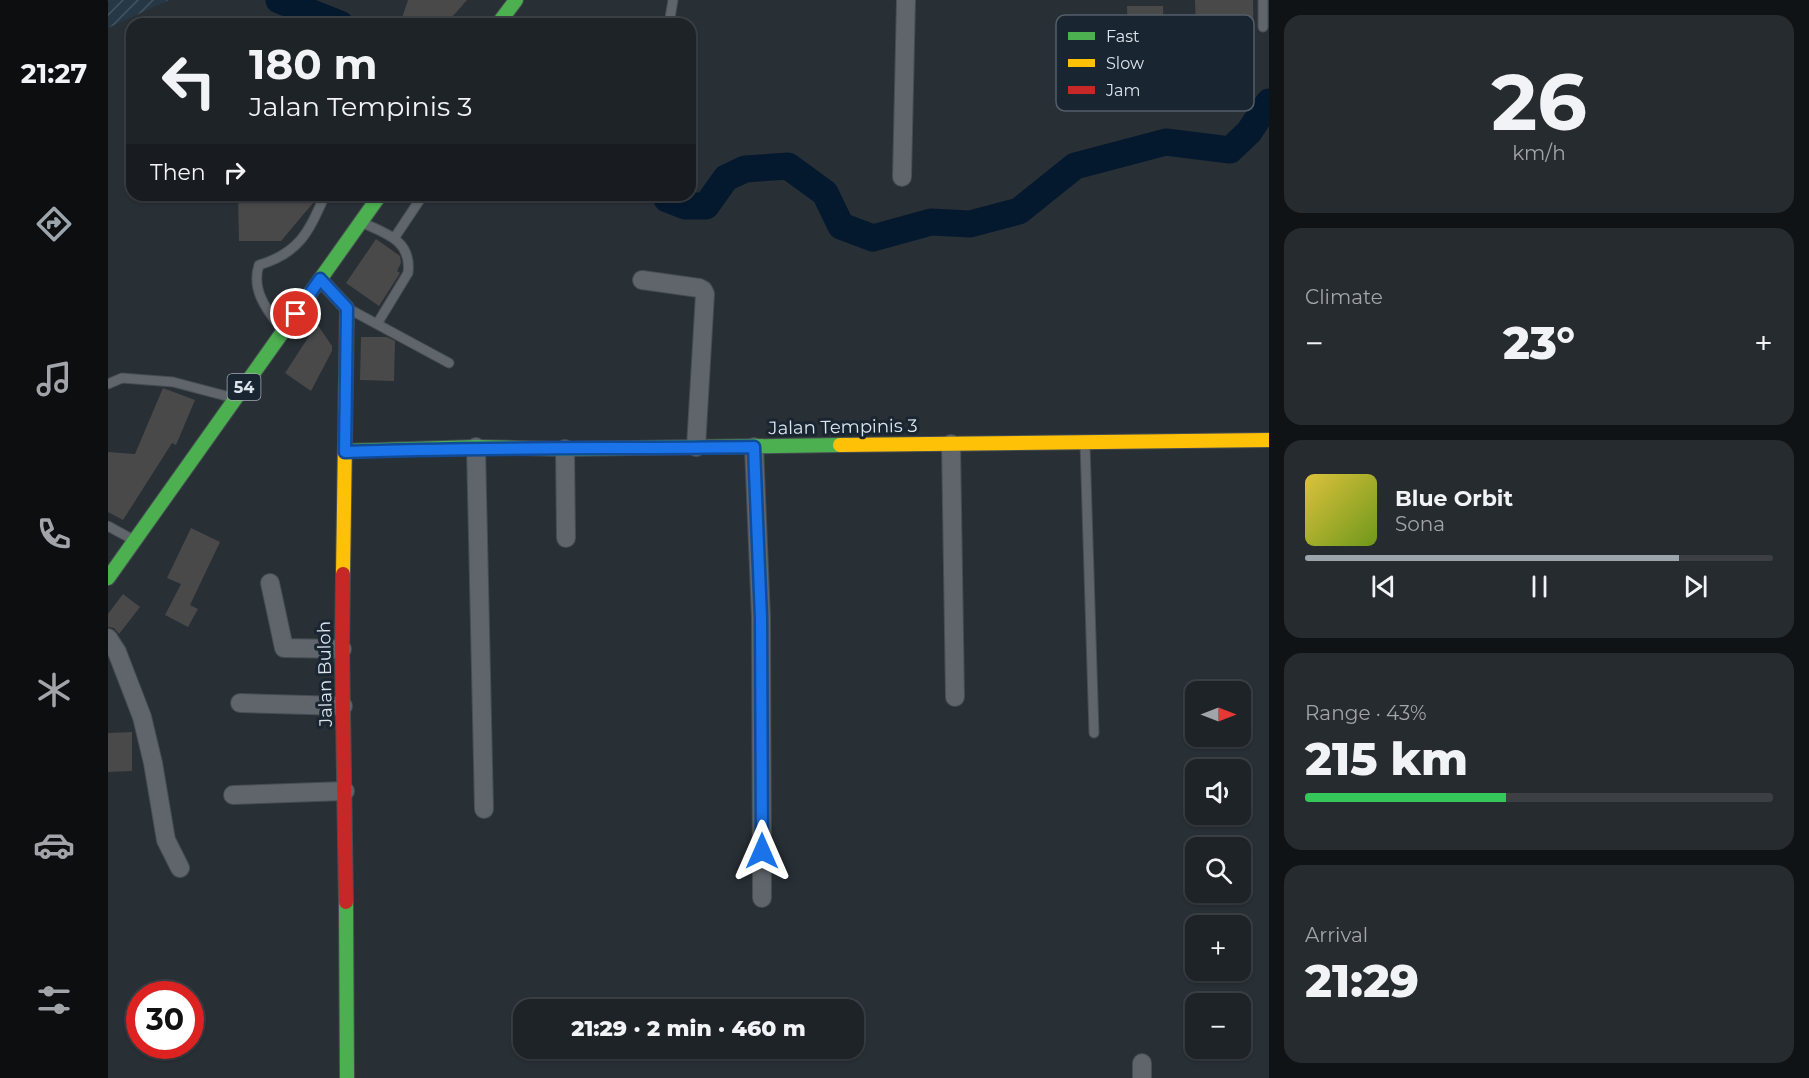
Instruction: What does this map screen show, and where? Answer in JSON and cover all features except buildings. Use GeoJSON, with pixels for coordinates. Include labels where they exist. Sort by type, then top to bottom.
{"type":"FeatureCollection","features":[{"type":"Feature","properties":{"kind":"main road"},"geometry":{"type":"LineString","coordinates":[[502,18],[516,0]]}},
{"type":"Feature","properties":{"kind":"main road","name":"54"},"geometry":{"type":"LineString","coordinates":[[108,578],[376,201]]}},
{"type":"Feature","properties":{"kind":"main road"},"geometry":{"type":"LineString","coordinates":[[320,279],[347,308]]}},
{"type":"Feature","properties":{"kind":"main road","name":"Jalan Buloh"},"geometry":{"type":"LineString","coordinates":[[347,308],[342,649],[347,1078]]}},
{"type":"Feature","properties":{"kind":"main road","name":"Jalan Tempinis 3"},"geometry":{"type":"LineString","coordinates":[[345,452],[476,447],[565,449],[1269,440]]}},
{"type":"Feature","properties":{"kind":"street"},"geometry":{"type":"LineString","coordinates":[[902,177],[906,0]]}},
{"type":"Feature","properties":{"kind":"street"},"geometry":{"type":"LineString","coordinates":[[642,280],[699,288],[705,294],[696,447]]}},
{"type":"Feature","properties":{"kind":"street"},"geometry":{"type":"LineString","coordinates":[[951,444],[955,697]]}},
{"type":"Feature","properties":{"kind":"street"},"geometry":{"type":"LineString","coordinates":[[476,447],[484,809]]}},
{"type":"Feature","properties":{"kind":"street"},"geometry":{"type":"LineString","coordinates":[[754,447],[761,618],[762,898]]}},
{"type":"Feature","properties":{"kind":"street"},"geometry":{"type":"LineString","coordinates":[[565,449],[566,538]]}},
{"type":"Feature","properties":{"kind":"street"},"geometry":{"type":"LineString","coordinates":[[270,584],[284,648],[342,649]]}},
{"type":"Feature","properties":{"kind":"street"},"geometry":{"type":"LineString","coordinates":[[108,638],[117,651],[142,717],[153,763],[166,840],[180,868]]}},
{"type":"Feature","properties":{"kind":"street"},"geometry":{"type":"LineString","coordinates":[[240,703],[343,706]]}},
{"type":"Feature","properties":{"kind":"street"},"geometry":{"type":"LineString","coordinates":[[232,795],[345,791]]}},
{"type":"Feature","properties":{"kind":"lane"},"geometry":{"type":"LineString","coordinates":[[670,18],[673,0]]}},
{"type":"Feature","properties":{"kind":"lane"},"geometry":{"type":"LineString","coordinates":[[1263,0],[1263,27]]}},
{"type":"Feature","properties":{"kind":"lane"},"geometry":{"type":"LineString","coordinates":[[284,331],[265,307],[255,277],[260,265],[289,254],[311,227],[322,201]]}},
{"type":"Feature","properties":{"kind":"lane"},"geometry":{"type":"LineString","coordinates":[[395,237],[416,201]]}},
{"type":"Feature","properties":{"kind":"lane"},"geometry":{"type":"LineString","coordinates":[[361,222],[395,237],[408,256],[408,273],[377,324]]}},
{"type":"Feature","properties":{"kind":"lane"},"geometry":{"type":"LineString","coordinates":[[347,308],[449,363]]}},
{"type":"Feature","properties":{"kind":"lane"},"geometry":{"type":"LineString","coordinates":[[108,384],[122,378],[173,382],[236,398]]}},
{"type":"Feature","properties":{"kind":"lane"},"geometry":{"type":"LineString","coordinates":[[1085,442],[1094,733]]}},
{"type":"Feature","properties":{"kind":"lane"},"geometry":{"type":"LineString","coordinates":[[108,526],[134,541]]}},
{"type":"Feature","properties":{"kind":"shaded area"},"geometry":{"type":"Polygon","coordinates":[[[108,0],[169,0],[126,18],[108,28],[108,0]]]}},
{"type":"Feature","properties":{"kind":"waterway"},"geometry":{"type":"LineString","coordinates":[[279,0],[325,18]]}},
{"type":"Feature","properties":{"kind":"waterway"},"geometry":{"type":"LineString","coordinates":[[672,201],[685,206],[706,206],[726,178],[745,169],[788,166],[825,193],[841,226],[873,238],[931,222],[970,224],[1019,211],[1075,166],[1166,142],[1230,150],[1249,132],[1269,102]]}},
{"type":"Feature","properties":{"kind":"traffic: fast"},"geometry":{"type":"LineString","coordinates":[[502,18],[516,0]]}},
{"type":"Feature","properties":{"kind":"traffic: fast"},"geometry":{"type":"LineString","coordinates":[[108,578],[376,201]]}},
{"type":"Feature","properties":{"kind":"traffic: fast"},"geometry":{"type":"LineString","coordinates":[[345,451],[476,447],[565,449],[840,445]]}},
{"type":"Feature","properties":{"kind":"traffic: fast"},"geometry":{"type":"LineString","coordinates":[[346,902],[347,1078]]}},
{"type":"Feature","properties":{"kind":"traffic: slow"},"geometry":{"type":"LineString","coordinates":[[320,279],[347,308],[343,574]]}},
{"type":"Feature","properties":{"kind":"traffic: slow"},"geometry":{"type":"LineString","coordinates":[[840,445],[1269,440]]}},
{"type":"Feature","properties":{"kind":"traffic: jam"},"geometry":{"type":"LineString","coordinates":[[343,574],[346,902]]}},
{"type":"Feature","properties":{"kind":"route"},"geometry":{"type":"LineString","coordinates":[[296,314],[320,279],[347,308],[345,452],[476,447],[565,449],[754,447],[761,618],[762,851]]}}]}
